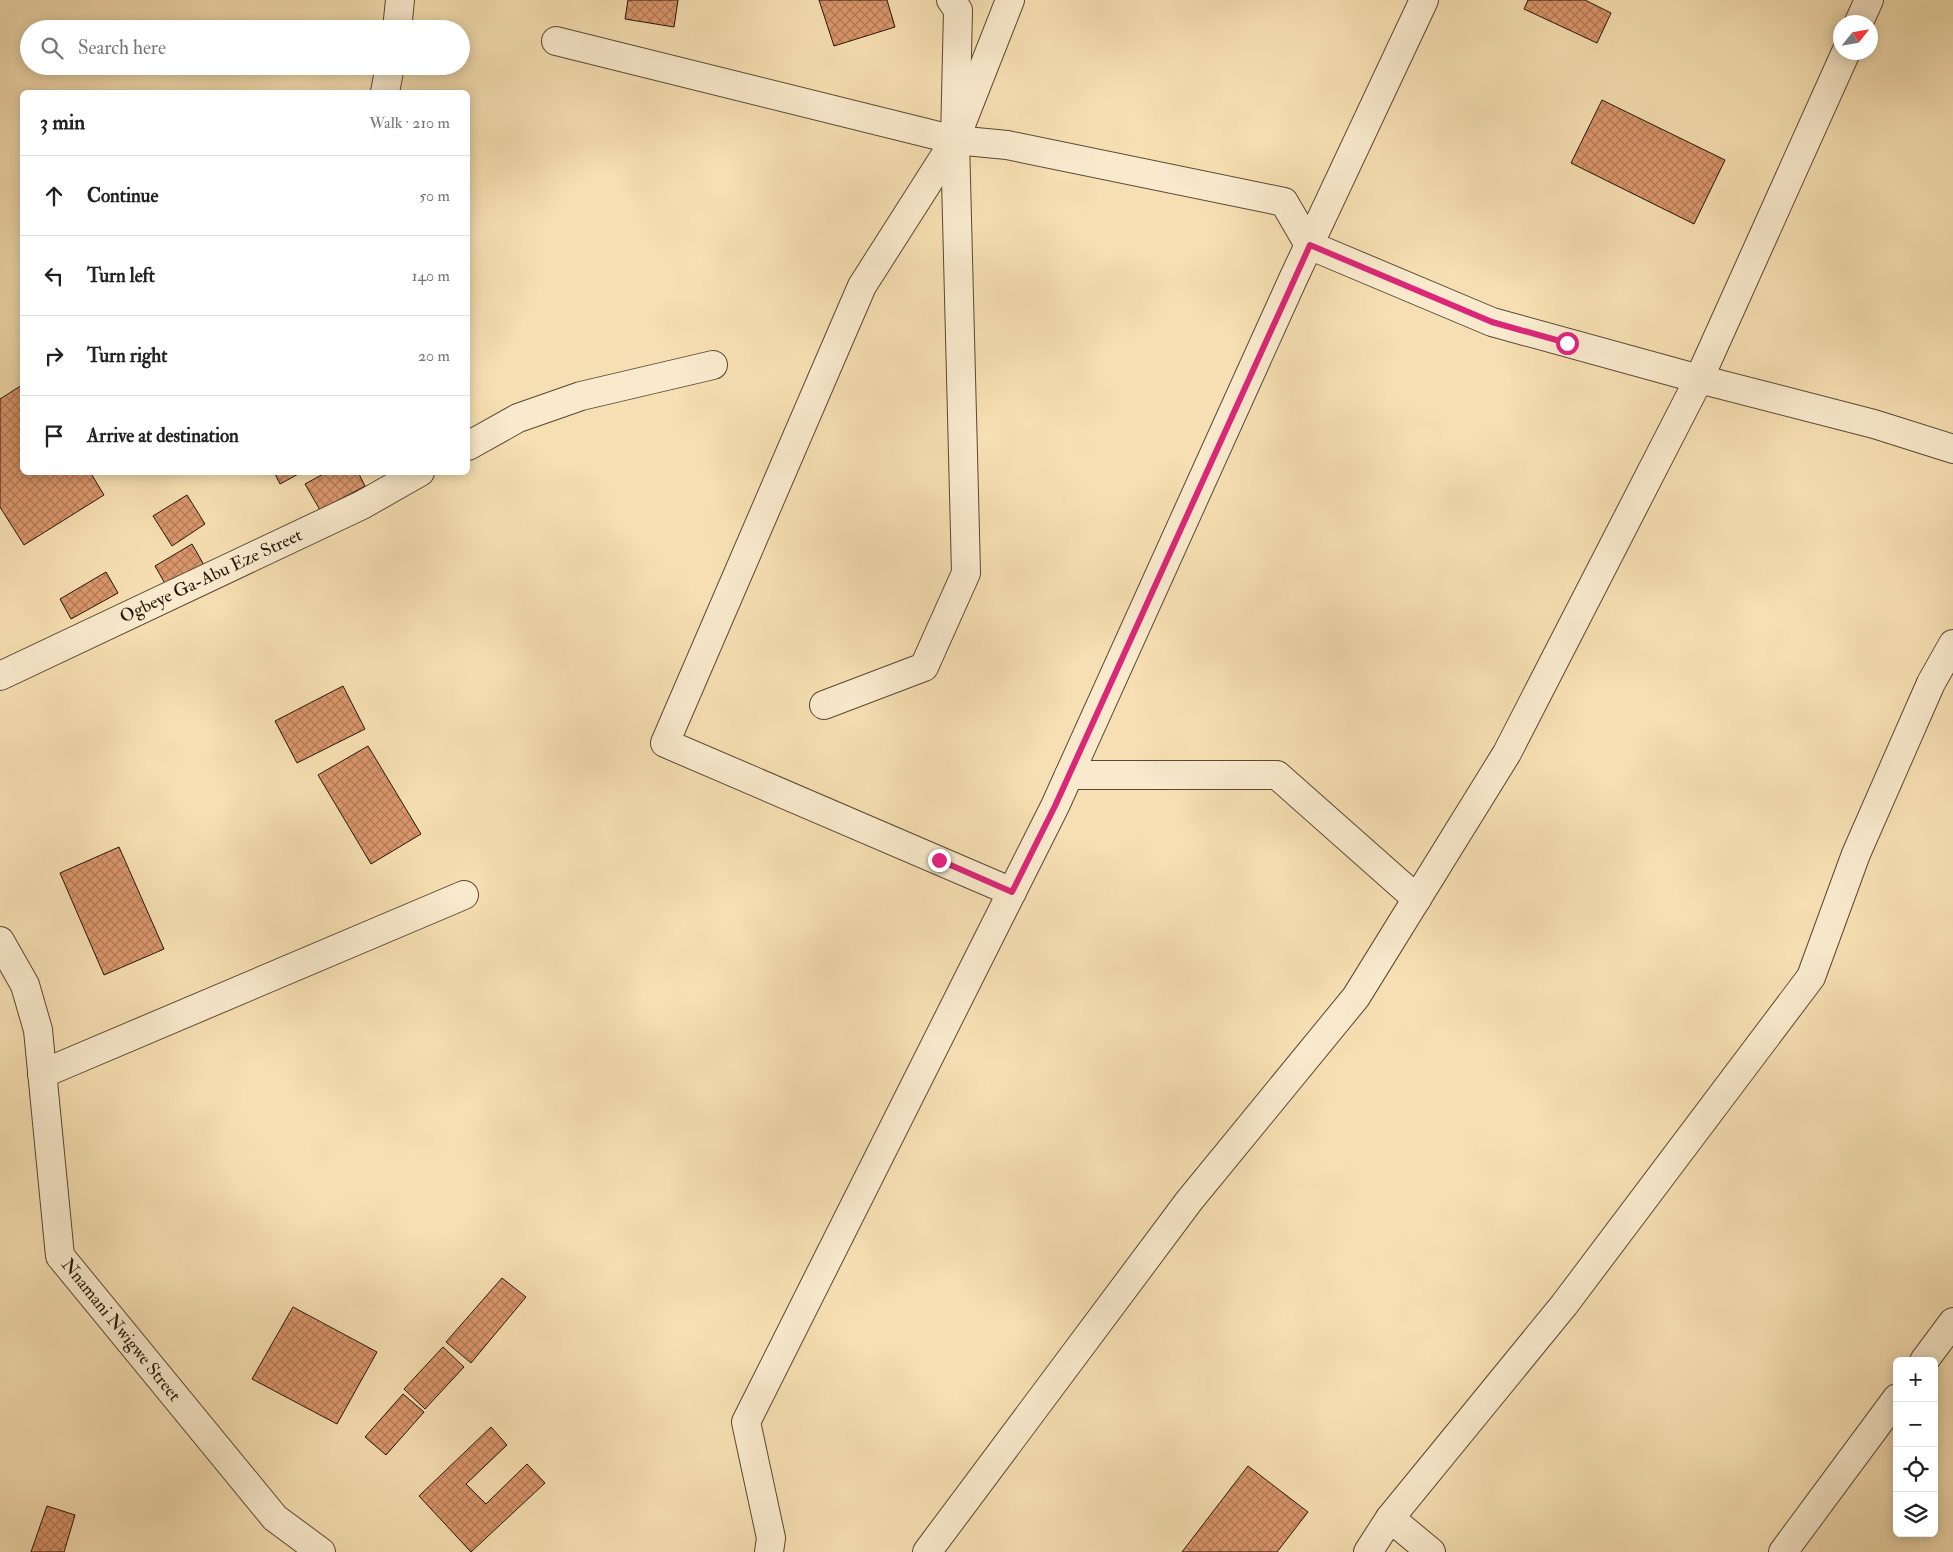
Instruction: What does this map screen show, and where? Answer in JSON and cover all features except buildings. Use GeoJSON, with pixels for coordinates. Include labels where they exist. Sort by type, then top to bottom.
{"type":"FeatureCollection","features":[{"type":"Feature","properties":{"kind":"street"},"geometry":{"type":"LineString","coordinates":[[397,20],[400,0]]}},
{"type":"Feature","properties":{"kind":"street"},"geometry":{"type":"LineString","coordinates":[[824,705],[924,667],[966,572],[955,140],[958,10],[951,0]]}},
{"type":"Feature","properties":{"kind":"street"},"geometry":{"type":"LineString","coordinates":[[1010,0],[955,140],[862,286],[666,742],[1012,892]]}},
{"type":"Feature","properties":{"kind":"street"},"geometry":{"type":"LineString","coordinates":[[768,1552],[770,1538],[746,1422],[1069,776],[1310,245],[1424,0]]}},
{"type":"Feature","properties":{"kind":"street"},"geometry":{"type":"LineString","coordinates":[[1862,15],[1869,0]]}},
{"type":"Feature","properties":{"kind":"street"},"geometry":{"type":"LineString","coordinates":[[556,41],[955,140],[1016,147],[1284,202],[1310,245],[1492,322],[1698,379],[1874,424],[1953,449]]}},
{"type":"Feature","properties":{"kind":"street"},"geometry":{"type":"LineString","coordinates":[[927,1552],[1189,1201],[1356,997],[1507,754],[1698,379],[1842,60]]}},
{"type":"Feature","properties":{"kind":"street"},"geometry":{"type":"LineString","coordinates":[[385,90],[388,75]]}},
{"type":"Feature","properties":{"kind":"street"},"geometry":{"type":"LineString","coordinates":[[470,445],[518,418],[581,396],[713,364]]}},
{"type":"Feature","properties":{"kind":"street","name":"Ogbeye Ga-Abu Eze Street"},"geometry":{"type":"LineString","coordinates":[[0,676],[362,505],[415,475]]}},
{"type":"Feature","properties":{"kind":"street"},"geometry":{"type":"LineString","coordinates":[[1368,1552],[1390,1518],[1564,1304],[1811,977],[1856,854],[1932,683],[1953,644]]}},
{"type":"Feature","properties":{"kind":"street"},"geometry":{"type":"LineString","coordinates":[[1069,776],[1277,774],[1417,899]]}},
{"type":"Feature","properties":{"kind":"street"},"geometry":{"type":"LineString","coordinates":[[42,1074],[464,895]]}},
{"type":"Feature","properties":{"kind":"street","name":"Nnamani Nwigwe Street"},"geometry":{"type":"LineString","coordinates":[[0,941],[25,985],[38,1030],[60,1256],[275,1518],[321,1552]]}},
{"type":"Feature","properties":{"kind":"street"},"geometry":{"type":"LineString","coordinates":[[1927,1357],[1953,1322]]}},
{"type":"Feature","properties":{"kind":"street"},"geometry":{"type":"LineString","coordinates":[[1783,1552],[1894,1402]]}},
{"type":"Feature","properties":{"kind":"street"},"geometry":{"type":"LineString","coordinates":[[1390,1518],[1431,1552]]}},
{"type":"Feature","properties":{"kind":"route"},"geometry":{"type":"LineString","coordinates":[[939,860],[1012,892],[1055,806],[1310,245],[1492,322],[1567,343]]}}]}
